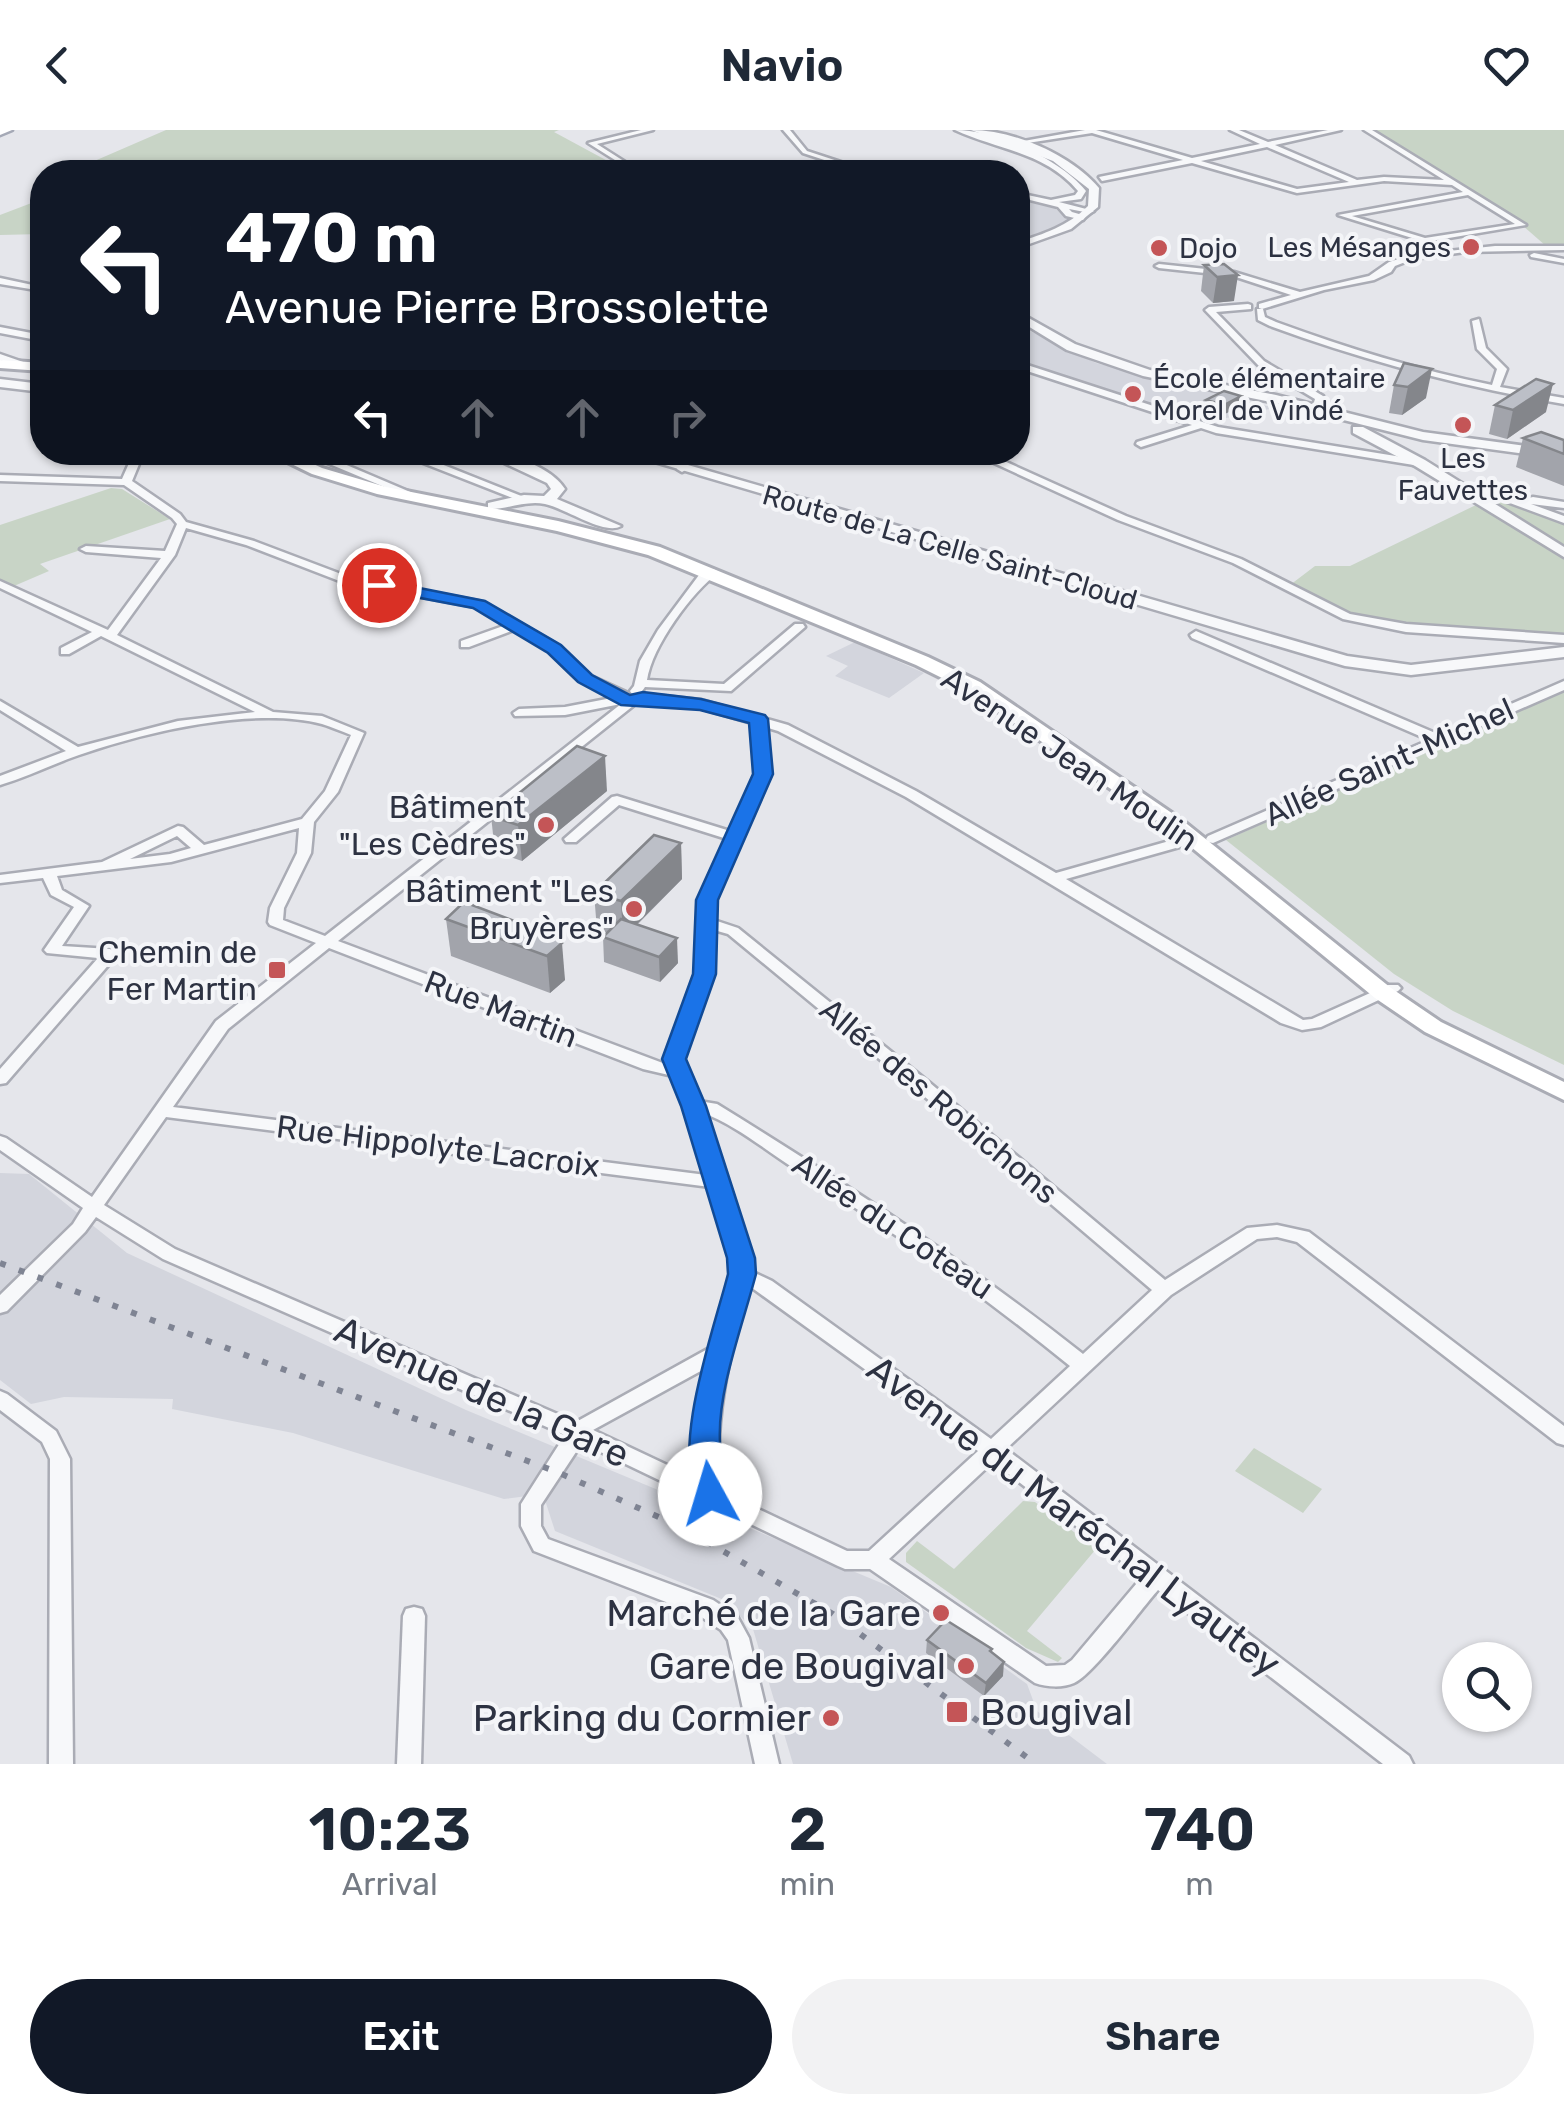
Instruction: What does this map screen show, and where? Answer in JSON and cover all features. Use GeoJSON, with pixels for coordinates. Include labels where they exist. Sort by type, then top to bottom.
{"type":"FeatureCollection","features":[{"type":"Feature","properties":{"kind":"main road"},"geometry":{"type":"LineString","coordinates":[[2,362],[30,367]]}},
{"type":"Feature","properties":{"kind":"main road"},"geometry":{"type":"LineString","coordinates":[[2,362],[30,368]]}},
{"type":"Feature","properties":{"kind":"main road"},"geometry":{"type":"LineString","coordinates":[[305,465],[399,494],[533,510]]}},
{"type":"Feature","properties":{"kind":"main road"},"geometry":{"type":"LineString","coordinates":[[399,494],[533,510]]}},
{"type":"Feature","properties":{"kind":"main road","name":"Avenue Jean Moulin"},"geometry":{"type":"LineString","coordinates":[[533,510],[670,542],[934,654],[1191,818],[1203,839]]}},
{"type":"Feature","properties":{"kind":"main road","name":"Avenue Jean Moulin"},"geometry":{"type":"LineString","coordinates":[[533,510],[713,572],[973,686],[1203,839],[1388,990],[1480,1053],[1564,1092]]}},
{"type":"Feature","properties":{"kind":"main road","name":"Avenue Jean Moulin"},"geometry":{"type":"LineString","coordinates":[[1388,990],[1564,1079]]}},
{"type":"Feature","properties":{"kind":"street"},"geometry":{"type":"LineString","coordinates":[[615,160],[591,143],[650,130]]}},
{"type":"Feature","properties":{"kind":"street"},"geometry":{"type":"LineString","coordinates":[[786,130],[800,150],[830,160]]}},
{"type":"Feature","properties":{"kind":"street"},"geometry":{"type":"LineString","coordinates":[[958,130],[1014,148],[1061,171],[1082,191],[1078,197],[1058,203],[1030,198]]}},
{"type":"Feature","properties":{"kind":"street"},"geometry":{"type":"LineString","coordinates":[[976,130],[1018,142],[1087,179],[1096,196],[1086,214],[1062,231],[1030,241]]}},
{"type":"Feature","properties":{"kind":"street"},"geometry":{"type":"LineString","coordinates":[[1015,130],[1018,142]]}},
{"type":"Feature","properties":{"kind":"street"},"geometry":{"type":"LineString","coordinates":[[1233,130],[1354,181]]}},
{"type":"Feature","properties":{"kind":"street"},"geometry":{"type":"LineString","coordinates":[[1102,180],[1338,130]]}},
{"type":"Feature","properties":{"kind":"street"},"geometry":{"type":"LineString","coordinates":[[1368,130],[1522,225],[1425,240],[1342,216],[1468,192]]}},
{"type":"Feature","properties":{"kind":"street"},"geometry":{"type":"LineString","coordinates":[[1018,142],[1090,131],[1297,191],[1354,181],[1422,179],[1453,183]]}},
{"type":"Feature","properties":{"kind":"street"},"geometry":{"type":"LineString","coordinates":[[1058,203],[1069,214],[1086,214]]}},
{"type":"Feature","properties":{"kind":"street"},"geometry":{"type":"LineString","coordinates":[[1564,248],[1433,255],[1392,264],[1380,274],[1257,308],[1209,310],[1261,364],[1320,398],[1317,415],[1362,432],[1420,463],[1564,553]]}},
{"type":"Feature","properties":{"kind":"street"},"geometry":{"type":"LineString","coordinates":[[1503,249],[1564,261]]}},
{"type":"Feature","properties":{"kind":"street"},"geometry":{"type":"LineString","coordinates":[[1159,266],[1234,274],[1298,294]]}},
{"type":"Feature","properties":{"kind":"street"},"geometry":{"type":"LineString","coordinates":[[0,281],[30,286]]}},
{"type":"Feature","properties":{"kind":"street"},"geometry":{"type":"LineString","coordinates":[[1257,308],[1264,319],[1324,344],[1495,390],[1564,401]]}},
{"type":"Feature","properties":{"kind":"street"},"geometry":{"type":"LineString","coordinates":[[1476,321],[1482,349],[1502,369],[1495,390]]}},
{"type":"Feature","properties":{"kind":"street"},"geometry":{"type":"LineString","coordinates":[[0,322],[18,332]]}},
{"type":"Feature","properties":{"kind":"street"},"geometry":{"type":"LineString","coordinates":[[1030,322],[1071,346],[1123,366],[1469,445],[1564,453]]}},
{"type":"Feature","properties":{"kind":"street"},"geometry":{"type":"LineString","coordinates":[[0,330],[30,335]]}},
{"type":"Feature","properties":{"kind":"street"},"geometry":{"type":"LineString","coordinates":[[1030,369],[1198,426],[1290,445],[1420,463]]}},
{"type":"Feature","properties":{"kind":"street"},"geometry":{"type":"LineString","coordinates":[[0,383],[30,387]]}},
{"type":"Feature","properties":{"kind":"street"},"geometry":{"type":"LineString","coordinates":[[1140,444],[1198,426]]}},
{"type":"Feature","properties":{"kind":"street"},"geometry":{"type":"LineString","coordinates":[[121,482],[132,465]]}},
{"type":"Feature","properties":{"kind":"street"},"geometry":{"type":"LineString","coordinates":[[339,465],[417,496]]}},
{"type":"Feature","properties":{"kind":"street"},"geometry":{"type":"LineString","coordinates":[[430,465],[533,510],[558,489],[552,480],[517,465]]}},
{"type":"Feature","properties":{"kind":"street","name":"Route de La Celle Saint-Cloud"},"geometry":{"type":"LineString","coordinates":[[669,465],[1315,654],[1411,670],[1564,652]]}},
{"type":"Feature","properties":{"kind":"street"},"geometry":{"type":"LineString","coordinates":[[682,469],[683,465]]}},
{"type":"Feature","properties":{"kind":"street"},"geometry":{"type":"LineString","coordinates":[[1005,465],[1122,518],[1237,561],[1347,617],[1406,628],[1564,639]]}},
{"type":"Feature","properties":{"kind":"street"},"geometry":{"type":"LineString","coordinates":[[334,477],[364,475]]}},
{"type":"Feature","properties":{"kind":"street"},"geometry":{"type":"LineString","coordinates":[[0,478],[121,482],[176,516],[182,524],[250,542],[346,580],[479,604],[555,649],[585,678],[633,695],[701,704],[758,719],[808,740],[911,794],[1287,1019],[1315,1023],[1388,990]]}},
{"type":"Feature","properties":{"kind":"street"},"geometry":{"type":"LineString","coordinates":[[1462,490],[1484,490],[1564,520]]}},
{"type":"Feature","properties":{"kind":"street"},"geometry":{"type":"LineString","coordinates":[[1520,504],[1532,500],[1564,505]]}},
{"type":"Feature","properties":{"kind":"street"},"geometry":{"type":"LineString","coordinates":[[64,650],[104,635],[169,555],[182,524]]}},
{"type":"Feature","properties":{"kind":"street"},"geometry":{"type":"LineString","coordinates":[[86,549],[169,555]]}},
{"type":"Feature","properties":{"kind":"street"},"geometry":{"type":"LineString","coordinates":[[0,1306],[52,1257],[96,1206],[222,1026],[633,695],[640,668],[704,577],[713,572]]}},
{"type":"Feature","properties":{"kind":"street"},"geometry":{"type":"LineString","coordinates":[[0,584],[104,635],[178,664],[268,714]]}},
{"type":"Feature","properties":{"kind":"street"},"geometry":{"type":"LineString","coordinates":[[465,644],[517,625]]}},
{"type":"Feature","properties":{"kind":"street"},"geometry":{"type":"LineString","coordinates":[[519,712],[564,711],[633,695],[727,688],[800,627]]}},
{"type":"Feature","properties":{"kind":"street"},"geometry":{"type":"LineString","coordinates":[[1196,635],[1441,740]]}},
{"type":"Feature","properties":{"kind":"street","name":"Allée Saint-Michel"},"geometry":{"type":"LineString","coordinates":[[1054,878],[1203,839],[1564,685]]}},
{"type":"Feature","properties":{"kind":"street"},"geometry":{"type":"LineString","coordinates":[[0,704],[74,750]]}},
{"type":"Feature","properties":{"kind":"street"},"geometry":{"type":"LineString","coordinates":[[0,782],[74,750],[191,724],[268,714],[314,718],[358,733],[331,792],[307,822],[171,858],[0,880]]}},
{"type":"Feature","properties":{"kind":"street"},"geometry":{"type":"LineString","coordinates":[[710,1494],[704,1438],[721,1351],[742,1274],[741,1258],[693,1106],[674,1059],[704,974],[707,900],[763,774],[758,719]]}},
{"type":"Feature","properties":{"kind":"street"},"geometry":{"type":"LineString","coordinates":[[571,839],[617,800],[734,837]]}},
{"type":"Feature","properties":{"kind":"street","name":"Rue Martin"},"geometry":{"type":"LineString","coordinates":[[307,822],[304,853],[277,908],[275,922],[654,1066],[680,1072]]}},
{"type":"Feature","properties":{"kind":"street"},"geometry":{"type":"LineString","coordinates":[[105,866],[112,859],[178,830],[200,849]]}},
{"type":"Feature","properties":{"kind":"street"},"geometry":{"type":"LineString","coordinates":[[0,1079],[110,954],[52,950],[82,906],[56,892],[49,874]]}},
{"type":"Feature","properties":{"kind":"street","name":"Allée des Robichons"},"geometry":{"type":"LineString","coordinates":[[708,922],[733,931],[924,1086],[1164,1290]]}},
{"type":"Feature","properties":{"kind":"street","name":"Allée du Coteau"},"geometry":{"type":"LineString","coordinates":[[693,1106],[711,1108],[881,1213],[1006,1302],[1083,1365]]}},
{"type":"Feature","properties":{"kind":"street","name":"Rue Hippolyte Lacroix"},"geometry":{"type":"LineString","coordinates":[[160,1111],[717,1182]]}},
{"type":"Feature","properties":{"kind":"street","name":"Avenue de la Gare"},"geometry":{"type":"LineString","coordinates":[[0,1142],[136,1236],[169,1254],[578,1432],[845,1560],[874,1560]]}},
{"type":"Feature","properties":{"kind":"street"},"geometry":{"type":"LineString","coordinates":[[1156,1576],[1080,1667],[1069,1675],[1042,1676],[874,1560],[1164,1290],[1253,1232],[1277,1231],[1303,1237],[1564,1438]]}},
{"type":"Feature","properties":{"kind":"street","name":"Avenue du Maréchal Lyautey"},"geometry":{"type":"LineString","coordinates":[[742,1274],[765,1286],[992,1450],[1401,1764]]}},
{"type":"Feature","properties":{"kind":"street"},"geometry":{"type":"LineString","coordinates":[[721,1351],[578,1432],[531,1504],[530,1526],[540,1544],[704,1607],[729,1623],[738,1638],[767,1764]]}},
{"type":"Feature","properties":{"kind":"street"},"geometry":{"type":"LineString","coordinates":[[0,1399],[49,1437],[60,1459],[61,1764]]}},
{"type":"Feature","properties":{"kind":"street"},"geometry":{"type":"LineString","coordinates":[[409,1764],[414,1616]]}},
{"type":"Feature","properties":{"kind":"shaded area"},"geometry":{"type":"Polygon","coordinates":[[[1030,199],[1048,201],[1063,216],[1073,218],[1055,231],[1030,238],[1030,199]]]}},
{"type":"Feature","properties":{"kind":"shaded area"},"geometry":{"type":"Polygon","coordinates":[[[1030,331],[1096,363],[1275,408],[1202,423],[1030,367],[1030,331]]]}},
{"type":"Feature","properties":{"kind":"shaded area"},"geometry":{"type":"Polygon","coordinates":[[[855,642],[924,673],[889,698],[835,676],[848,666],[826,656],[855,642]]]}},
{"type":"Feature","properties":{"kind":"shaded area"},"geometry":{"type":"Polygon","coordinates":[[[0,1173],[29,1174],[127,1253],[466,1410],[891,1587],[1027,1684],[1037,1711],[1107,1764],[793,1764],[753,1629],[724,1600],[555,1531],[543,1494],[504,1499],[293,1433],[172,1409],[173,1399],[64,1397],[31,1404],[0,1380],[0,1173]]]}},
{"type":"Feature","properties":{"kind":"green space"},"geometry":{"type":"Polygon","coordinates":[[[166,130],[559,130],[554,132],[606,160],[97,160],[166,130]]]}},
{"type":"Feature","properties":{"kind":"green space"},"geometry":{"type":"Polygon","coordinates":[[[1370,130],[1564,130],[1564,245],[1546,246],[1523,226],[1370,130]]]}},
{"type":"Feature","properties":{"kind":"green space"},"geometry":{"type":"Polygon","coordinates":[[[30,204],[30,234],[0,235],[0,215],[30,204]]]}},
{"type":"Feature","properties":{"kind":"green space"},"geometry":{"type":"Polygon","coordinates":[[[111,488],[122,489],[170,519],[40,564],[49,571],[14,586],[0,579],[0,525],[111,488]]]}},
{"type":"Feature","properties":{"kind":"green space"},"geometry":{"type":"Polygon","coordinates":[[[1480,491],[1564,523],[1564,549],[1471,493],[1480,491]]]}},
{"type":"Feature","properties":{"kind":"green space"},"geometry":{"type":"Polygon","coordinates":[[[1478,504],[1564,558],[1564,636],[1394,623],[1348,613],[1290,585],[1315,566],[1350,566],[1478,504]]]}},
{"type":"Feature","properties":{"kind":"green space"},"geometry":{"type":"Polygon","coordinates":[[[1564,689],[1564,1065],[1453,1011],[1394,974],[1226,840],[1564,689]]]}},
{"type":"Feature","properties":{"kind":"green space"},"geometry":{"type":"Polygon","coordinates":[[[1254,1448],[1322,1489],[1303,1513],[1235,1471],[1254,1448]]]}},
{"type":"Feature","properties":{"kind":"green space"},"geometry":{"type":"Polygon","coordinates":[[[1023,1501],[1035,1502],[1096,1549],[1027,1631],[1062,1658],[1058,1662],[1026,1648],[906,1562],[906,1553],[917,1541],[954,1569],[1023,1501]]]}},
{"type":"Feature","properties":{"kind":"building"},"geometry":{"type":"Polygon","coordinates":[[[1224,264],[1238,275],[1217,277],[1204,265],[1224,264]]]}},
{"type":"Feature","properties":{"kind":"building"},"geometry":{"type":"Polygon","coordinates":[[[1404,363],[1432,369],[1408,387],[1394,385],[1404,363]]]}},
{"type":"Feature","properties":{"kind":"building"},"geometry":{"type":"Polygon","coordinates":[[[1536,379],[1553,384],[1513,410],[1495,405],[1536,379]]]}},
{"type":"Feature","properties":{"kind":"building"},"geometry":{"type":"Polygon","coordinates":[[[1224,391],[1241,396],[1224,405],[1206,400],[1224,391]]]}},
{"type":"Feature","properties":{"kind":"building"},"geometry":{"type":"Polygon","coordinates":[[[1541,432],[1564,440],[1564,454],[1523,438],[1541,432]]]}},
{"type":"Feature","properties":{"kind":"building"},"geometry":{"type":"Polygon","coordinates":[[[577,746],[605,756],[518,825],[491,816],[577,746]]]}},
{"type":"Feature","properties":{"kind":"building"},"geometry":{"type":"Polygon","coordinates":[[[654,835],[681,843],[621,901],[594,893],[654,835]]]}},
{"type":"Feature","properties":{"kind":"building"},"geometry":{"type":"Polygon","coordinates":[[[464,902],[554,936],[562,943],[547,956],[446,919],[464,902]]]}},
{"type":"Feature","properties":{"kind":"building"},"geometry":{"type":"Polygon","coordinates":[[[621,919],[677,938],[659,957],[603,937],[621,919]]]}},
{"type":"Feature","properties":{"kind":"building"},"geometry":{"type":"Polygon","coordinates":[[[946,1620],[992,1649],[1004,1662],[986,1683],[927,1640],[946,1620]]]}},
{"type":"Feature","properties":{"kind":"railway"},"geometry":{"type":"LineString","coordinates":[[0,1263],[557,1472],[679,1526],[833,1614],[1036,1764]]}},
{"type":"Feature","properties":{"kind":"place","name":"Les Mésanges"},"geometry":{"type":"Point","coordinates":[1471,247]}},
{"type":"Feature","properties":{"kind":"place","name":"Dojo"},"geometry":{"type":"Point","coordinates":[1159,248]}},
{"type":"Feature","properties":{"kind":"place","name":"École élémentaire Morel de Vindé"},"geometry":{"type":"Point","coordinates":[1133,394]}},
{"type":"Feature","properties":{"kind":"place","name":"Les Fauvettes"},"geometry":{"type":"Point","coordinates":[1463,425]}},
{"type":"Feature","properties":{"kind":"place","name":"Bâtiment \"Les Cèdres\""},"geometry":{"type":"Point","coordinates":[546,825]}},
{"type":"Feature","properties":{"kind":"place","name":"Bâtiment \"Les Bruyères\""},"geometry":{"type":"Point","coordinates":[634,909]}},
{"type":"Feature","properties":{"kind":"place","name":"Chemin de Fer Martin"},"geometry":{"type":"Point","coordinates":[277,970]}},
{"type":"Feature","properties":{"kind":"place","name":"Marché de la Gare"},"geometry":{"type":"Point","coordinates":[941,1613]}},
{"type":"Feature","properties":{"kind":"place","name":"Gare de Bougival"},"geometry":{"type":"Point","coordinates":[966,1666]}},
{"type":"Feature","properties":{"kind":"place","name":"Bougival"},"geometry":{"type":"Point","coordinates":[957,1712]}},
{"type":"Feature","properties":{"kind":"place","name":"Parking du Cormier"},"geometry":{"type":"Point","coordinates":[831,1718]}},
{"type":"Feature","properties":{"kind":"route"},"geometry":{"type":"LineString","coordinates":[[379,585],[479,604],[555,649],[585,678],[624,700],[701,704],[758,719],[763,774],[707,900],[708,952],[704,974],[674,1059],[693,1106],[741,1258],[742,1274],[708,1407],[704,1438],[710,1494]]}}]}
